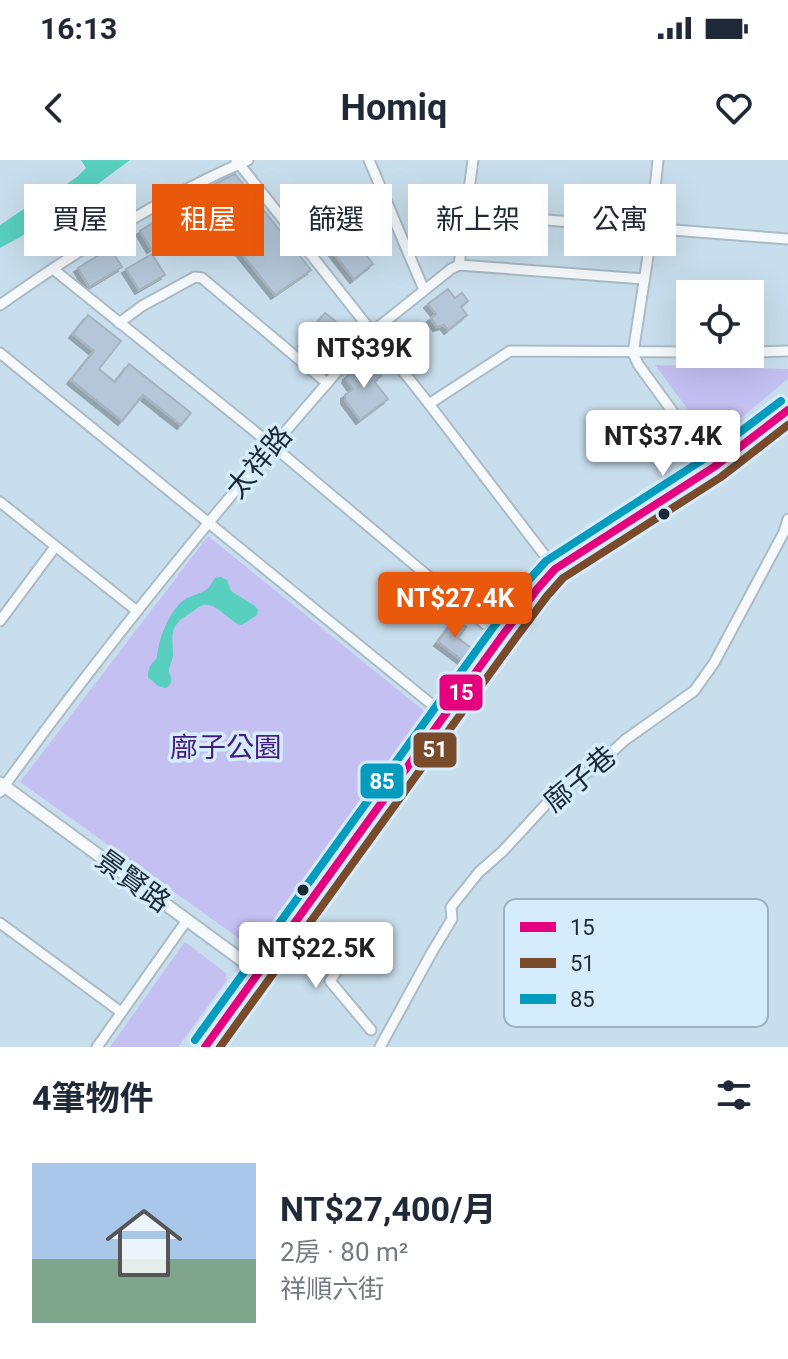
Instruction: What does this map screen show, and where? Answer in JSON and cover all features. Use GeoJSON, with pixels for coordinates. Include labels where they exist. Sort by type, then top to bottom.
{"type":"FeatureCollection","features":[{"type":"Feature","properties":{"kind":"main road"},"geometry":{"type":"LineString","coordinates":[[716,471],[788,410]]}},
{"type":"Feature","properties":{"kind":"main road"},"geometry":{"type":"LineString","coordinates":[[216,1047],[263,975],[506,639],[558,573],[788,422]]}},
{"type":"Feature","properties":{"kind":"main road"},"geometry":{"type":"LineString","coordinates":[[205,1047],[303,927],[449,718]]}},
{"type":"Feature","properties":{"kind":"street"},"geometry":{"type":"LineString","coordinates":[[369,160],[424,290]]}},
{"type":"Feature","properties":{"kind":"street"},"geometry":{"type":"LineString","coordinates":[[470,184],[473,160]]}},
{"type":"Feature","properties":{"kind":"street"},"geometry":{"type":"LineString","coordinates":[[656,184],[658,160]]}},
{"type":"Feature","properties":{"kind":"street"},"geometry":{"type":"LineString","coordinates":[[0,305],[53,269],[181,192],[241,161],[558,573]]}},
{"type":"Feature","properties":{"kind":"street"},"geometry":{"type":"LineString","coordinates":[[676,230],[788,239]]}},
{"type":"Feature","properties":{"kind":"street"},"geometry":{"type":"LineString","coordinates":[[460,256],[459,265],[644,279]]}},
{"type":"Feature","properties":{"kind":"street"},"geometry":{"type":"LineString","coordinates":[[647,256],[633,353],[716,471]]}},
{"type":"Feature","properties":{"kind":"street","name":"太祥路"},"geometry":{"type":"LineString","coordinates":[[1,787],[137,611],[327,383],[372,332],[459,265]]}},
{"type":"Feature","properties":{"kind":"street"},"geometry":{"type":"LineString","coordinates":[[53,269],[506,639]]}},
{"type":"Feature","properties":{"kind":"street"},"geometry":{"type":"LineString","coordinates":[[119,323],[142,306],[195,277],[202,278],[327,383]]}},
{"type":"Feature","properties":{"kind":"street"},"geometry":{"type":"LineString","coordinates":[[429,404],[510,351],[676,352]]}},
{"type":"Feature","properties":{"kind":"street"},"geometry":{"type":"LineString","coordinates":[[764,352],[788,351]]}},
{"type":"Feature","properties":{"kind":"street"},"geometry":{"type":"LineString","coordinates":[[0,353],[449,718]]}},
{"type":"Feature","properties":{"kind":"street"},"geometry":{"type":"LineString","coordinates":[[0,502],[137,611]]}},
{"type":"Feature","properties":{"kind":"street","name":"廍子巷"},"geometry":{"type":"LineString","coordinates":[[380,1047],[452,919],[451,907],[479,872],[549,801],[625,740],[694,691],[714,663],[788,519]]}},
{"type":"Feature","properties":{"kind":"street"},"geometry":{"type":"LineString","coordinates":[[0,621],[55,547]]}},
{"type":"Feature","properties":{"kind":"street","name":"景賢路"},"geometry":{"type":"LineString","coordinates":[[1,787],[263,975]]}},
{"type":"Feature","properties":{"kind":"street"},"geometry":{"type":"LineString","coordinates":[[97,1047],[187,920]]}},
{"type":"Feature","properties":{"kind":"street"},"geometry":{"type":"LineString","coordinates":[[0,923],[121,1012]]}},
{"type":"Feature","properties":{"kind":"street"},"geometry":{"type":"LineString","coordinates":[[303,927],[343,962],[330,981],[371,1030]]}},
{"type":"Feature","properties":{"kind":"green space"},"geometry":{"type":"Polygon","coordinates":[[[655,365],[788,369],[788,379],[712,442],[655,365]]]}},
{"type":"Feature","properties":{"kind":"green space","name":"廍子公園"},"geometry":{"type":"Polygon","coordinates":[[[208,536],[428,714],[254,949],[20,782],[208,536]]]}},
{"type":"Feature","properties":{"kind":"green space"},"geometry":{"type":"Polygon","coordinates":[[[184,943],[226,973],[227,980],[178,1047],[110,1047],[184,943]]]}},
{"type":"Feature","properties":{"kind":"shaded area"},"geometry":{"type":"Polygon","coordinates":[[[81,160],[130,160],[98,184],[67,184],[86,168],[81,160]]]}},
{"type":"Feature","properties":{"kind":"shaded area"},"geometry":{"type":"Polygon","coordinates":[[[24,209],[24,235],[0,248],[0,225],[24,209]]]}},
{"type":"Feature","properties":{"kind":"shaded area"},"geometry":{"type":"Polygon","coordinates":[[[215,578],[227,580],[231,591],[255,606],[257,615],[242,625],[214,607],[203,605],[185,617],[176,625],[173,634],[169,672],[171,682],[165,688],[158,686],[148,677],[169,618],[184,600],[205,591],[215,578]]]}},
{"type":"Feature","properties":{"kind":"building"},"geometry":{"type":"Polygon","coordinates":[[[235,174],[243,184],[214,184],[235,174]]]}},
{"type":"Feature","properties":{"kind":"building"},"geometry":{"type":"Polygon","coordinates":[[[264,211],[280,231],[280,256],[300,256],[311,270],[275,295],[244,256],[264,256],[264,211]]]}},
{"type":"Feature","properties":{"kind":"building"},"geometry":{"type":"Polygon","coordinates":[[[152,223],[152,248],[151,249],[140,231],[152,223]]]}},
{"type":"Feature","properties":{"kind":"building"},"geometry":{"type":"Polygon","coordinates":[[[152,254],[165,275],[139,290],[126,269],[152,254]]]}},
{"type":"Feature","properties":{"kind":"building"},"geometry":{"type":"Polygon","coordinates":[[[97,256],[115,256],[122,267],[89,287],[78,268],[97,256]]]}},
{"type":"Feature","properties":{"kind":"building"},"geometry":{"type":"Polygon","coordinates":[[[336,256],[367,256],[373,264],[354,279],[336,256]]]}},
{"type":"Feature","properties":{"kind":"building"},"geometry":{"type":"Polygon","coordinates":[[[448,289],[455,298],[462,293],[468,301],[461,307],[467,315],[448,330],[444,325],[437,327],[431,318],[436,314],[428,304],[448,289]]]}},
{"type":"Feature","properties":{"kind":"building"},"geometry":{"type":"Polygon","coordinates":[[[325,313],[349,332],[326,361],[302,342],[325,313]]]}},
{"type":"Feature","properties":{"kind":"building"},"geometry":{"type":"Polygon","coordinates":[[[88,315],[121,341],[99,369],[115,382],[129,364],[191,413],[181,425],[143,395],[122,421],[71,380],[94,351],[73,334],[88,315]]]}},
{"type":"Feature","properties":{"kind":"building"},"geometry":{"type":"Polygon","coordinates":[[[368,359],[381,376],[374,381],[388,399],[360,420],[345,400],[345,395],[353,389],[346,379],[368,359]]]}},
{"type":"Feature","properties":{"kind":"building"},"geometry":{"type":"Polygon","coordinates":[[[455,619],[466,627],[458,638],[471,648],[462,660],[438,642],[455,619]]]}},
{"type":"Feature","properties":{"kind":"transit line","name":"85"},"geometry":{"type":"LineString","coordinates":[[195,1040],[492,629],[546,561],[707,457],[781,401]]}},
{"type":"Feature","properties":{"kind":"transit line","name":"15"},"geometry":{"type":"LineString","coordinates":[[205,1047],[502,636],[555,569],[714,467],[788,410]]}},
{"type":"Feature","properties":{"kind":"transit line","name":"51"},"geometry":{"type":"LineString","coordinates":[[220,1047],[512,643],[563,578],[721,477],[788,425]]}}]}
